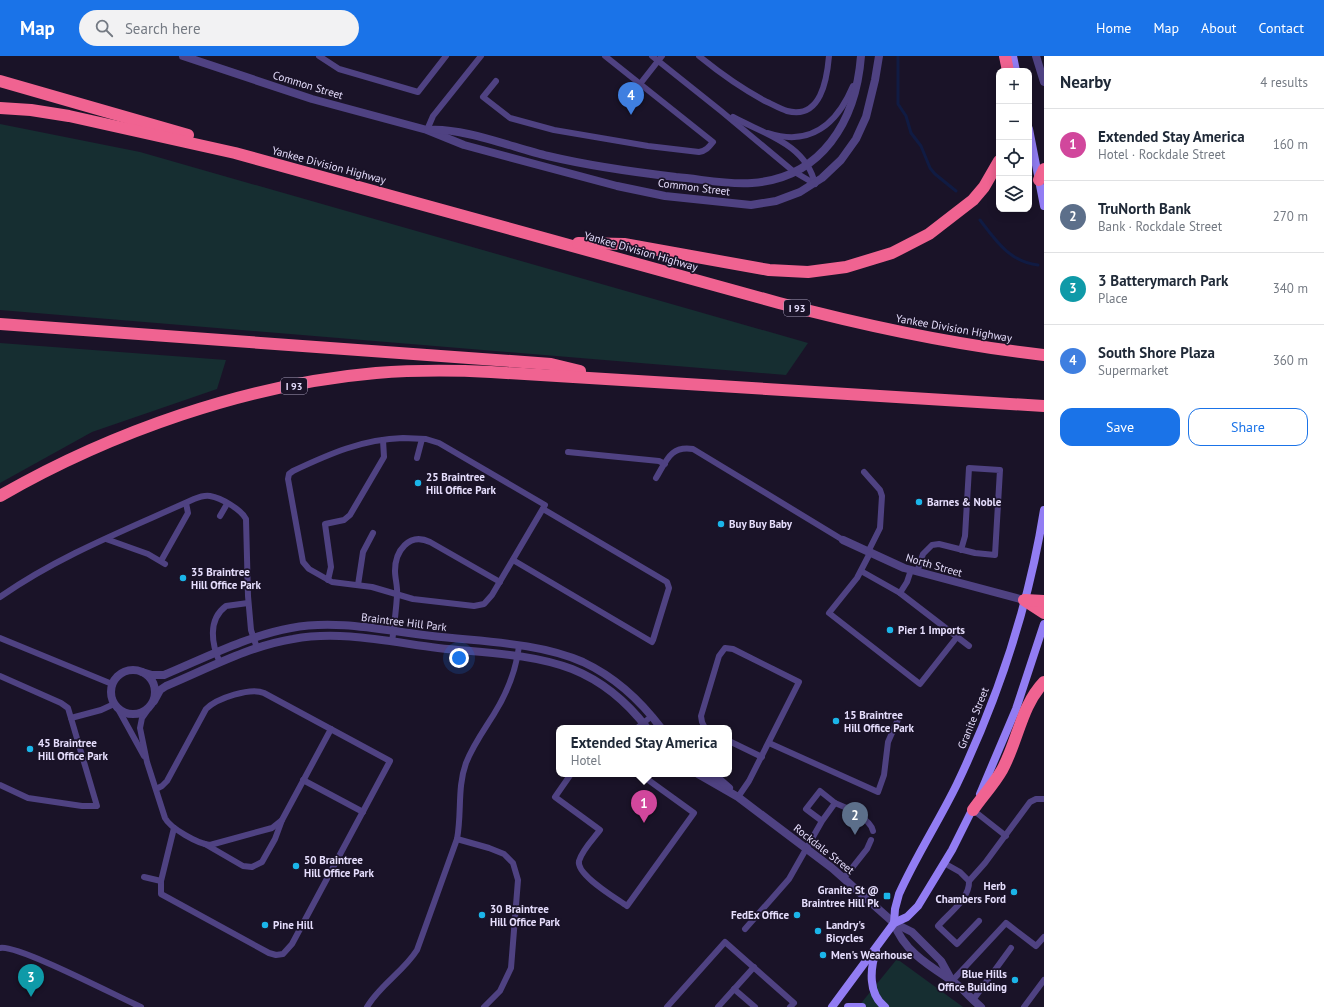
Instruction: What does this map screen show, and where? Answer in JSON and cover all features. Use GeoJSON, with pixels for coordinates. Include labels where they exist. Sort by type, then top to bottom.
{"type":"FeatureCollection","features":[{"type":"Feature","properties":{"kind":"highway"},"geometry":{"type":"LineString","coordinates":[[1006,56],[1008,68]]}},
{"type":"Feature","properties":{"kind":"highway"},"geometry":{"type":"LineString","coordinates":[[0,81],[172,129],[235,153]]}},
{"type":"Feature","properties":{"kind":"highway","name":"I 93"},"geometry":{"type":"LineString","coordinates":[[0,108],[32,110],[69,116],[235,153]]}},
{"type":"Feature","properties":{"kind":"highway","name":"Yankee Division Highway"},"geometry":{"type":"LineString","coordinates":[[235,153],[816,313],[925,336],[1041,355]]}},
{"type":"Feature","properties":{"kind":"highway"},"geometry":{"type":"LineString","coordinates":[[562,243],[624,244],[769,270],[808,272],[846,267],[892,254],[930,234],[972,200],[984,187],[996,166]]}},
{"type":"Feature","properties":{"kind":"highway"},"geometry":{"type":"LineString","coordinates":[[0,324],[552,364],[608,378]]}},
{"type":"Feature","properties":{"kind":"highway","name":"I 93"},"geometry":{"type":"LineString","coordinates":[[0,496],[79,455],[151,426],[225,402],[316,382],[375,373],[452,370],[608,378],[1041,406]]}},
{"type":"Feature","properties":{"kind":"highway"},"geometry":{"type":"LineString","coordinates":[[1024,600],[1044,601]]}},
{"type":"Feature","properties":{"kind":"highway"},"geometry":{"type":"LineString","coordinates":[[1024,600],[1044,613]]}},
{"type":"Feature","properties":{"kind":"highway"},"geometry":{"type":"LineString","coordinates":[[973,810],[1002,770],[1032,695],[1044,682]]}},
{"type":"Feature","properties":{"kind":"main road"},"geometry":{"type":"LineString","coordinates":[[1013,56],[1015,68]]}},
{"type":"Feature","properties":{"kind":"main road"},"geometry":{"type":"LineString","coordinates":[[1032,139],[1042,174],[1044,206]]}},
{"type":"Feature","properties":{"kind":"main road","name":"Granite Street"},"geometry":{"type":"LineString","coordinates":[[832,1007],[894,922],[895,909],[899,894],[940,818],[981,730],[1003,669],[1024,600],[1044,510]]}},
{"type":"Feature","properties":{"kind":"main road"},"geometry":{"type":"LineString","coordinates":[[894,922],[908,917],[914,912],[944,863],[973,810],[1011,721],[1044,624]]}},
{"type":"Feature","properties":{"kind":"main road"},"geometry":{"type":"LineString","coordinates":[[878,945],[872,966],[872,986],[876,999],[885,1007]]}},
{"type":"Feature","properties":{"kind":"main road"},"geometry":{"type":"LineString","coordinates":[[848,1007],[862,1007]]}},
{"type":"Feature","properties":{"kind":"street","name":"Common Street"},"geometry":{"type":"LineString","coordinates":[[183,56],[317,101],[427,130],[464,145],[617,186],[665,196],[742,204],[761,204],[793,196],[815,184],[838,163],[856,140],[871,100],[878,56]]}},
{"type":"Feature","properties":{"kind":"street","name":"Common Street"},"geometry":{"type":"LineString","coordinates":[[427,130],[449,130],[566,160],[647,174],[743,184],[769,180],[793,172],[806,164],[828,146],[842,127],[851,106],[861,56]]}},
{"type":"Feature","properties":{"kind":"street"},"geometry":{"type":"LineString","coordinates":[[1036,56],[1044,82]]}},
{"type":"Feature","properties":{"kind":"street","name":"North Street"},"geometry":{"type":"LineString","coordinates":[[843,540],[914,571],[1024,600]]}},
{"type":"Feature","properties":{"kind":"street","name":"Braintree Hill Park"},"geometry":{"type":"LineString","coordinates":[[112,684],[118,676],[124,672],[134,670],[152,675],[164,675],[253,638],[282,630],[315,625],[339,625],[547,650],[592,667],[625,688],[652,716]]}},
{"type":"Feature","properties":{"kind":"street","name":"Braintree Hill Park"},"geometry":{"type":"LineString","coordinates":[[152,704],[158,693],[166,686],[257,648],[294,639],[320,636],[392,642],[518,657],[554,663],[586,676],[618,697],[641,725]]}},
{"type":"Feature","properties":{"kind":"street"},"geometry":{"type":"LineString","coordinates":[[112,684],[110,693],[115,706],[126,714],[134,715],[143,712],[152,704],[155,693],[153,682],[142,672]]}},
{"type":"Feature","properties":{"kind":"street"},"geometry":{"type":"LineString","coordinates":[[652,716],[659,725]]}},
{"type":"Feature","properties":{"kind":"street","name":"Rockdale Street"},"geometry":{"type":"LineString","coordinates":[[703,777],[738,797]]}},
{"type":"Feature","properties":{"kind":"street","name":"Rockdale Street"},"geometry":{"type":"LineString","coordinates":[[716,777],[738,797],[844,878],[894,922]]}},
{"type":"Feature","properties":{"kind":"street"},"geometry":{"type":"LineString","coordinates":[[894,922],[900,936],[909,947],[932,969],[952,981],[981,1007]]}},
{"type":"Feature","properties":{"kind":"street"},"geometry":{"type":"LineString","coordinates":[[894,922],[912,932],[936,956],[946,968],[952,981]]}},
{"type":"Feature","properties":{"kind":"lane"},"geometry":{"type":"LineString","coordinates":[[319,56],[339,69],[418,92],[446,56]]}},
{"type":"Feature","properties":{"kind":"lane"},"geometry":{"type":"LineString","coordinates":[[427,130],[433,116],[479,58],[471,56]]}},
{"type":"Feature","properties":{"kind":"lane"},"geometry":{"type":"LineString","coordinates":[[496,81],[483,97],[510,118],[554,130],[598,139],[696,152],[704,151],[708,148],[713,142],[605,56]]}},
{"type":"Feature","properties":{"kind":"lane"},"geometry":{"type":"LineString","coordinates":[[652,56],[660,58],[793,172],[815,184]]}},
{"type":"Feature","properties":{"kind":"lane"},"geometry":{"type":"LineString","coordinates":[[699,56],[738,87],[782,110],[791,112],[807,109],[820,97],[826,79],[829,56]]}},
{"type":"Feature","properties":{"kind":"lane"},"geometry":{"type":"LineString","coordinates":[[640,84],[660,58]]}},
{"type":"Feature","properties":{"kind":"lane"},"geometry":{"type":"LineString","coordinates":[[768,133],[787,137],[801,136],[824,128],[842,108],[849,96],[859,70]]}},
{"type":"Feature","properties":{"kind":"lane"},"geometry":{"type":"LineString","coordinates":[[721,111],[768,133],[788,145],[810,169],[815,184]]}},
{"type":"Feature","properties":{"kind":"lane"},"geometry":{"type":"LineString","coordinates":[[403,438],[434,441],[545,505],[500,582],[488,600],[479,606],[413,599],[358,585],[328,580],[309,569],[301,560],[288,476],[293,471],[337,450],[358,444],[383,440],[403,438]]}},
{"type":"Feature","properties":{"kind":"lane"},"geometry":{"type":"LineString","coordinates":[[417,458],[422,439]]}},
{"type":"Feature","properties":{"kind":"lane"},"geometry":{"type":"LineString","coordinates":[[328,580],[331,567],[324,524],[344,520],[350,515],[384,458],[383,440]]}},
{"type":"Feature","properties":{"kind":"lane"},"geometry":{"type":"LineString","coordinates":[[656,478],[672,453],[677,449],[685,448],[696,450],[843,540]]}},
{"type":"Feature","properties":{"kind":"lane"},"geometry":{"type":"LineString","coordinates":[[568,452],[659,461],[665,464]]}},
{"type":"Feature","properties":{"kind":"lane"},"geometry":{"type":"LineString","coordinates":[[900,593],[923,554],[932,545],[939,544],[961,550],[995,555],[1000,470],[969,468],[965,532],[961,550]]}},
{"type":"Feature","properties":{"kind":"lane"},"geometry":{"type":"LineString","coordinates":[[864,472],[880,490],[882,496],[880,528],[861,571],[829,613],[920,684],[957,637]]}},
{"type":"Feature","properties":{"kind":"lane"},"geometry":{"type":"LineString","coordinates":[[0,597],[44,568],[106,539],[186,503],[206,496],[217,498],[240,512],[246,519],[248,603],[253,638],[257,648]]}},
{"type":"Feature","properties":{"kind":"lane"},"geometry":{"type":"LineString","coordinates":[[106,539],[148,554],[163,562],[188,513],[186,503]]}},
{"type":"Feature","properties":{"kind":"lane"},"geometry":{"type":"LineString","coordinates":[[220,516],[227,504]]}},
{"type":"Feature","properties":{"kind":"lane"},"geometry":{"type":"LineString","coordinates":[[513,560],[652,642],[668,588],[667,582],[543,509]]}},
{"type":"Feature","properties":{"kind":"lane"},"geometry":{"type":"LineString","coordinates":[[358,585],[363,552],[373,533]]}},
{"type":"Feature","properties":{"kind":"lane"},"geometry":{"type":"LineString","coordinates":[[392,642],[397,594],[395,575],[396,560],[405,544],[415,539],[430,542],[500,582]]}},
{"type":"Feature","properties":{"kind":"lane"},"geometry":{"type":"LineString","coordinates":[[861,571],[900,593],[969,646]]}},
{"type":"Feature","properties":{"kind":"lane"},"geometry":{"type":"LineString","coordinates":[[220,663],[216,653],[213,631],[219,613],[230,605],[248,603]]}},
{"type":"Feature","properties":{"kind":"lane"},"geometry":{"type":"LineString","coordinates":[[0,638],[112,684]]}},
{"type":"Feature","properties":{"kind":"lane"},"geometry":{"type":"LineString","coordinates":[[367,1007],[379,990],[417,950],[457,839],[460,818],[460,791],[466,764],[475,743],[506,691],[516,669],[519,646]]}},
{"type":"Feature","properties":{"kind":"lane"},"geometry":{"type":"LineString","coordinates":[[704,725],[701,718],[718,656],[723,649],[731,648],[799,682],[749,782],[738,797]]}},
{"type":"Feature","properties":{"kind":"lane"},"geometry":{"type":"LineString","coordinates":[[0,676],[63,704],[68,708],[97,806],[82,806],[28,798],[0,785]]}},
{"type":"Feature","properties":{"kind":"lane"},"geometry":{"type":"LineString","coordinates":[[156,789],[165,783],[206,709],[216,702],[253,690],[261,692],[390,761],[292,944],[283,954],[276,955],[269,953],[164,896],[160,890],[161,881],[174,828]]}},
{"type":"Feature","properties":{"kind":"lane"},"geometry":{"type":"LineString","coordinates":[[152,704],[143,715],[140,725],[147,762],[165,818],[174,828],[240,866],[249,868],[262,862],[266,856],[275,839],[282,820],[331,729]]}},
{"type":"Feature","properties":{"kind":"lane"},"geometry":{"type":"LineString","coordinates":[[71,718],[115,706],[147,762]]}},
{"type":"Feature","properties":{"kind":"lane"},"geometry":{"type":"LineString","coordinates":[[643,725],[652,716]]}},
{"type":"Feature","properties":{"kind":"lane"},"geometry":{"type":"LineString","coordinates":[[768,743],[878,792],[884,775],[888,742],[899,717]]}},
{"type":"Feature","properties":{"kind":"lane"},"geometry":{"type":"LineString","coordinates":[[732,742],[762,757]]}},
{"type":"Feature","properties":{"kind":"lane"},"geometry":{"type":"LineString","coordinates":[[569,777],[554,796],[600,830],[581,856],[579,861],[580,868],[586,876],[627,906],[694,813],[644,777]]}},
{"type":"Feature","properties":{"kind":"lane"},"geometry":{"type":"LineString","coordinates":[[303,780],[363,812]]}},
{"type":"Feature","properties":{"kind":"lane"},"geometry":{"type":"LineString","coordinates":[[822,820],[806,809],[820,791],[835,803],[859,815],[870,824],[873,831]]}},
{"type":"Feature","properties":{"kind":"lane"},"geometry":{"type":"LineString","coordinates":[[979,921],[957,944],[938,926],[967,894],[969,881],[1033,800],[1039,798],[1044,799]]}},
{"type":"Feature","properties":{"kind":"lane"},"geometry":{"type":"LineString","coordinates":[[745,929],[787,882],[822,820],[835,803]]}},
{"type":"Feature","properties":{"kind":"lane"},"geometry":{"type":"LineString","coordinates":[[973,810],[1006,836]]}},
{"type":"Feature","properties":{"kind":"lane"},"geometry":{"type":"LineString","coordinates":[[203,844],[216,844],[266,830],[276,826],[282,820]]}},
{"type":"Feature","properties":{"kind":"lane"},"geometry":{"type":"LineString","coordinates":[[457,839],[504,854],[513,863],[518,880],[511,968],[500,991],[484,1007]]}},
{"type":"Feature","properties":{"kind":"lane"},"geometry":{"type":"LineString","coordinates":[[844,878],[867,849],[871,840]]}},
{"type":"Feature","properties":{"kind":"lane"},"geometry":{"type":"LineString","coordinates":[[944,863],[960,872],[969,881]]}},
{"type":"Feature","properties":{"kind":"lane"},"geometry":{"type":"LineString","coordinates":[[144,877],[161,881]]}},
{"type":"Feature","properties":{"kind":"lane"},"geometry":{"type":"LineString","coordinates":[[952,981],[1006,923],[1036,946],[1044,937]]}},
{"type":"Feature","properties":{"kind":"lane"},"geometry":{"type":"LineString","coordinates":[[667,1007],[725,942],[794,1003],[790,1007]]}},
{"type":"Feature","properties":{"kind":"lane"},"geometry":{"type":"LineString","coordinates":[[0,948],[7,948],[30,956],[140,1007]]}},
{"type":"Feature","properties":{"kind":"lane"},"geometry":{"type":"LineString","coordinates":[[972,1000],[1011,948]]}},
{"type":"Feature","properties":{"kind":"lane"},"geometry":{"type":"LineString","coordinates":[[718,1007],[754,967]]}},
{"type":"Feature","properties":{"kind":"lane"},"geometry":{"type":"LineString","coordinates":[[1024,1007],[1044,980]]}},
{"type":"Feature","properties":{"kind":"lane"},"geometry":{"type":"LineString","coordinates":[[734,989],[755,1007]]}},
{"type":"Feature","properties":{"kind":"green space"},"geometry":{"type":"Polygon","coordinates":[[[0,124],[140,152],[808,343],[786,375],[0,310],[0,124]]]}},
{"type":"Feature","properties":{"kind":"green space"},"geometry":{"type":"Polygon","coordinates":[[[0,343],[226,360],[217,389],[92,432],[0,483],[0,343]]]}},
{"type":"Feature","properties":{"kind":"green space"},"geometry":{"type":"Polygon","coordinates":[[[897,959],[963,1007],[858,1007],[897,959]]]}},
{"type":"Feature","properties":{"kind":"waterway"},"geometry":{"type":"LineString","coordinates":[[898,56],[898,104],[906,116],[911,133],[921,146],[930,168],[956,191]]}},
{"type":"Feature","properties":{"kind":"waterway"},"geometry":{"type":"LineString","coordinates":[[980,220],[1004,249],[1019,260],[1038,265]]}},
{"type":"Feature","properties":{"kind":"place","name":"South Shore Plaza"},"geometry":{"type":"Point","coordinates":[631,115]}},
{"type":"Feature","properties":{"kind":"place","name":"25 Braintree Hill Office Park"},"geometry":{"type":"Point","coordinates":[418,483]}},
{"type":"Feature","properties":{"kind":"place","name":"Barnes & Noble"},"geometry":{"type":"Point","coordinates":[919,502]}},
{"type":"Feature","properties":{"kind":"place","name":"Buy Buy Baby"},"geometry":{"type":"Point","coordinates":[721,524]}},
{"type":"Feature","properties":{"kind":"place","name":"35 Braintree Hill Office Park"},"geometry":{"type":"Point","coordinates":[183,578]}},
{"type":"Feature","properties":{"kind":"place","name":"Pier 1 Imports"},"geometry":{"type":"Point","coordinates":[890,630]}},
{"type":"Feature","properties":{"kind":"place","name":"15 Braintree Hill Office Park"},"geometry":{"type":"Point","coordinates":[836,721]}},
{"type":"Feature","properties":{"kind":"place","name":"45 Braintree Hill Office Park"},"geometry":{"type":"Point","coordinates":[30,749]}},
{"type":"Feature","properties":{"kind":"place","name":"Extended Stay America"},"geometry":{"type":"Point","coordinates":[644,823]}},
{"type":"Feature","properties":{"kind":"place","name":"TruNorth Bank"},"geometry":{"type":"Point","coordinates":[855,835]}},
{"type":"Feature","properties":{"kind":"place","name":"50 Braintree Hill Office Park"},"geometry":{"type":"Point","coordinates":[296,866]}},
{"type":"Feature","properties":{"kind":"place","name":"Herb Chambers Ford"},"geometry":{"type":"Point","coordinates":[1014,892]}},
{"type":"Feature","properties":{"kind":"place","name":"Granite St @ Braintree Hill Pk"},"geometry":{"type":"Point","coordinates":[887,896]}},
{"type":"Feature","properties":{"kind":"place","name":"30 Braintree Hill Office Park"},"geometry":{"type":"Point","coordinates":[482,915]}},
{"type":"Feature","properties":{"kind":"place","name":"FedEx Office"},"geometry":{"type":"Point","coordinates":[797,915]}},
{"type":"Feature","properties":{"kind":"place","name":"Pine Hill"},"geometry":{"type":"Point","coordinates":[265,925]}},
{"type":"Feature","properties":{"kind":"place","name":"Landry's Bicycles"},"geometry":{"type":"Point","coordinates":[818,931]}},
{"type":"Feature","properties":{"kind":"place","name":"Men's Wearhouse"},"geometry":{"type":"Point","coordinates":[823,955]}},
{"type":"Feature","properties":{"kind":"place","name":"Blue Hills Office Building"},"geometry":{"type":"Point","coordinates":[1015,980]}},
{"type":"Feature","properties":{"kind":"place","name":"3 Batterymarch Park"},"geometry":{"type":"Point","coordinates":[31,997]}}]}
